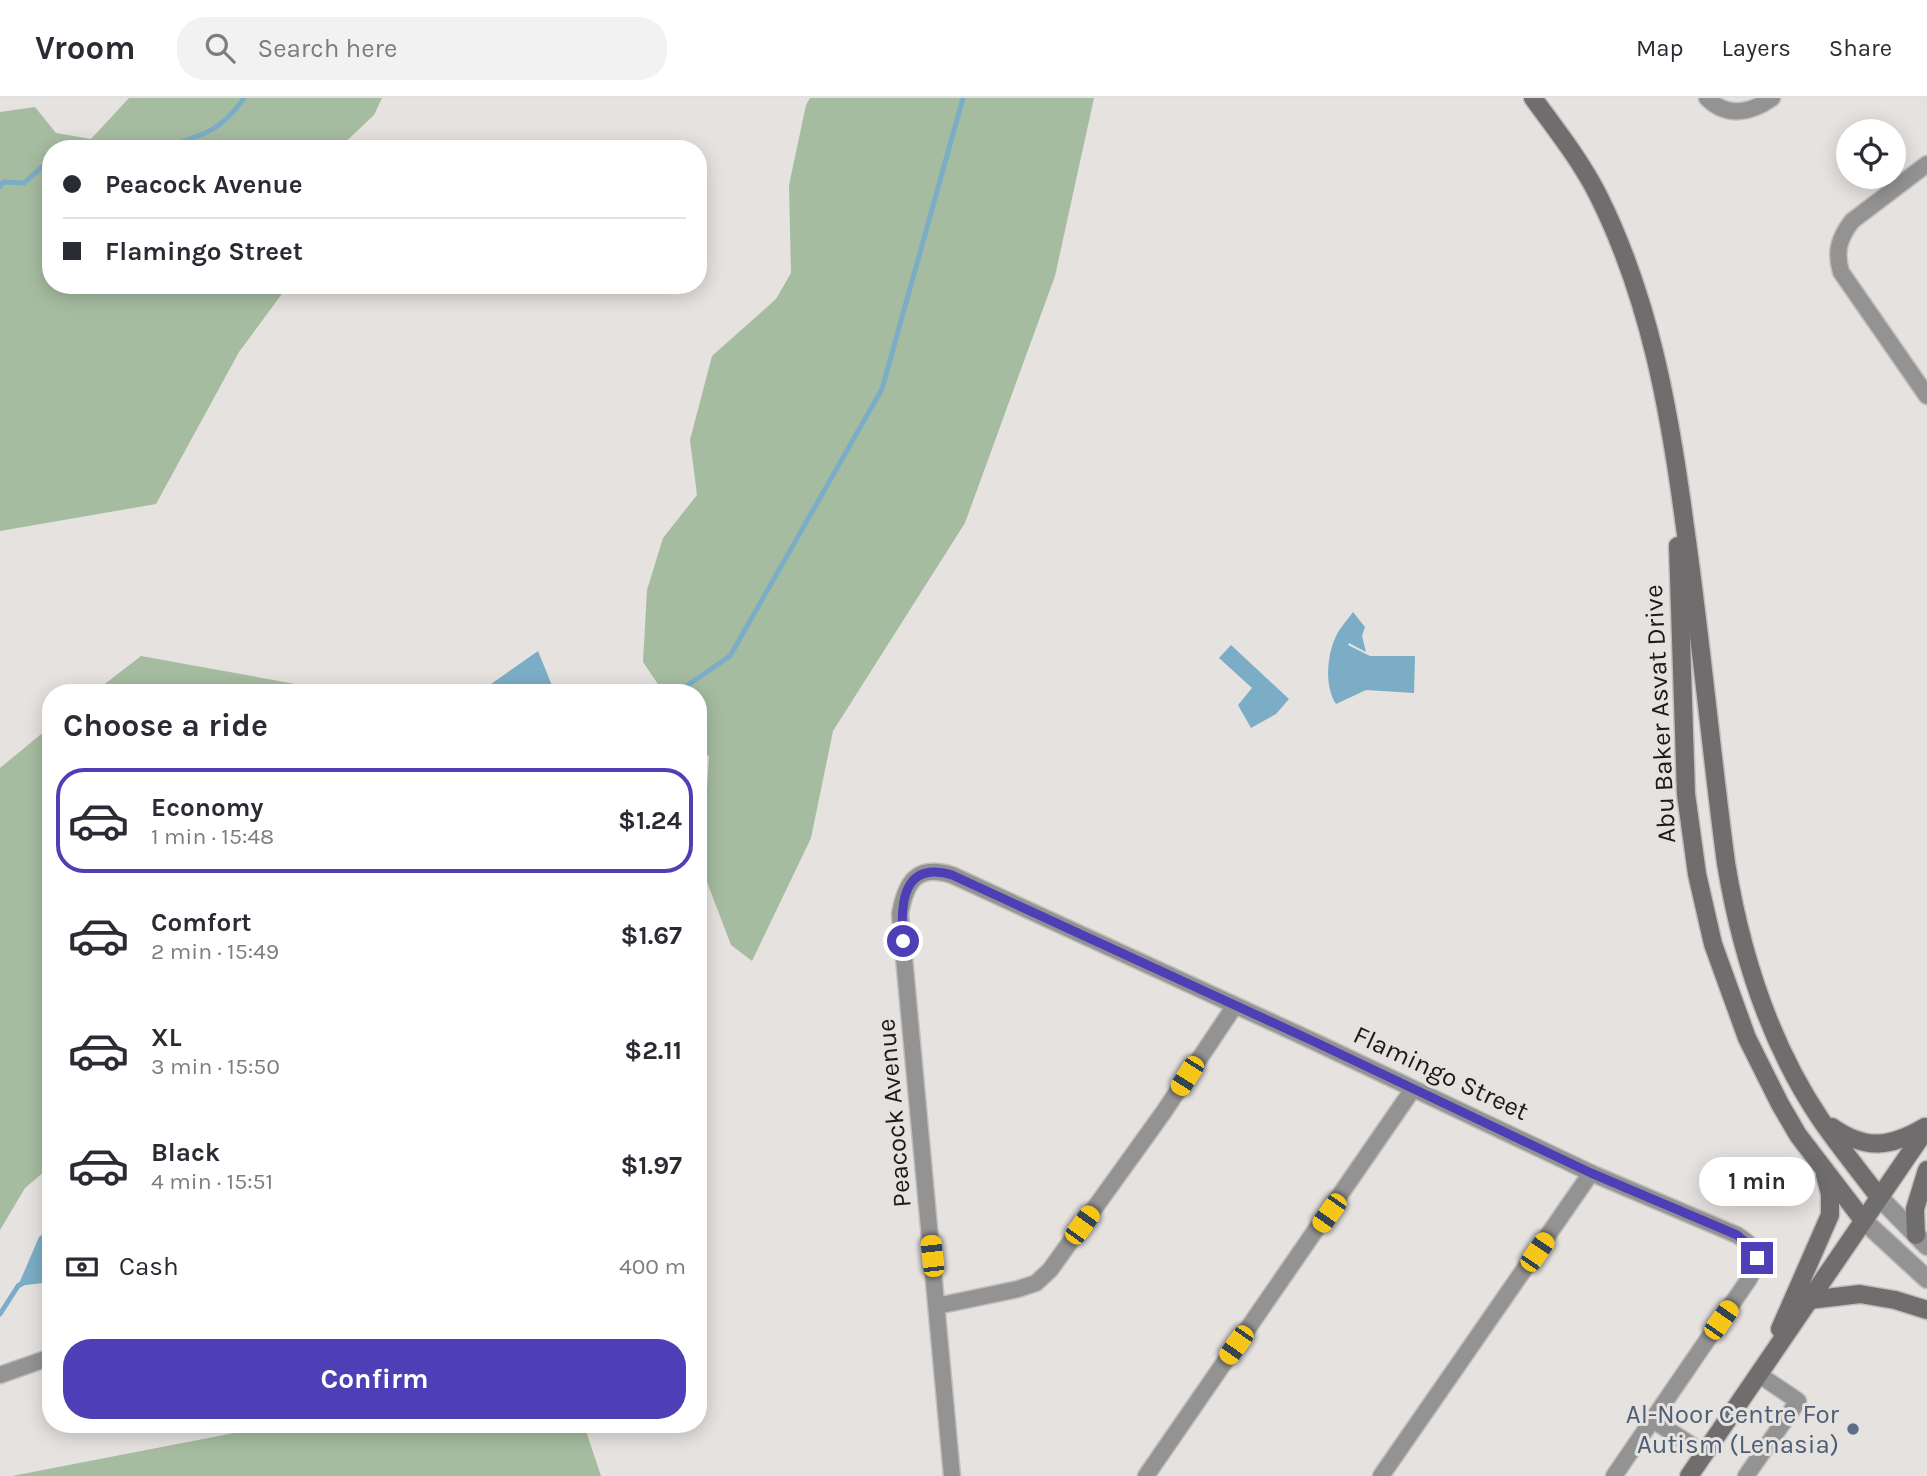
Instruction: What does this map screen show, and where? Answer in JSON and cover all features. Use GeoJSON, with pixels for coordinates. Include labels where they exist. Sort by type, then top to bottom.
{"type":"FeatureCollection","features":[{"type":"Feature","properties":{"kind":"main road","name":"Abu Baker Asvat Drive"},"geometry":{"type":"LineString","coordinates":[[1533,98],[1596,192],[1612,225],[1652,338],[1676,457],[1698,616],[1717,798],[1733,903],[1754,986],[1771,1027],[1820,1119],[1879,1197]]}},
{"type":"Feature","properties":{"kind":"main road","name":"Abu Baker Asvat Drive"},"geometry":{"type":"LineString","coordinates":[[1676,457],[1686,794],[1697,874],[1713,944],[1747,1038],[1786,1114],[1823,1169],[1863,1220]]}},
{"type":"Feature","properties":{"kind":"main road"},"geometry":{"type":"LineString","coordinates":[[1820,1119],[1847,1138],[1874,1144],[1896,1143],[1927,1127]]}},
{"type":"Feature","properties":{"kind":"main road"},"geometry":{"type":"LineString","coordinates":[[1689,1476],[1927,1127]]}},
{"type":"Feature","properties":{"kind":"main road"},"geometry":{"type":"LineString","coordinates":[[1770,1355],[1830,1214],[1830,1194],[1823,1169]]}},
{"type":"Feature","properties":{"kind":"main road"},"geometry":{"type":"LineString","coordinates":[[1921,1241],[1915,1209],[1927,1170]]}},
{"type":"Feature","properties":{"kind":"main road"},"geometry":{"type":"LineString","coordinates":[[1809,1300],[1860,1294],[1895,1300],[1927,1310]]}},
{"type":"Feature","properties":{"kind":"street"},"geometry":{"type":"LineString","coordinates":[[1707,98],[1737,113],[1749,111],[1772,98]]}},
{"type":"Feature","properties":{"kind":"street"},"geometry":{"type":"LineString","coordinates":[[1924,171],[1852,221],[1843,233],[1837,260],[1841,272],[1927,396]]}},
{"type":"Feature","properties":{"kind":"street","name":"Flamingo Street"},"geometry":{"type":"LineString","coordinates":[[918,876],[928,871],[952,875],[1591,1173],[1737,1235],[1755,1250],[1755,1269],[1653,1420]]}},
{"type":"Feature","properties":{"kind":"street","name":"Peacock Avenue"},"geometry":{"type":"LineString","coordinates":[[918,876],[906,892],[900,914],[952,1476]]}},
{"type":"Feature","properties":{"kind":"street"},"geometry":{"type":"LineString","coordinates":[[937,1306],[1018,1289],[1035,1283],[1050,1270],[1163,1113],[1234,1007]]}},
{"type":"Feature","properties":{"kind":"street"},"geometry":{"type":"LineString","coordinates":[[1146,1476],[1413,1089]]}},
{"type":"Feature","properties":{"kind":"street"},"geometry":{"type":"LineString","coordinates":[[1381,1476],[1591,1173]]}},
{"type":"Feature","properties":{"kind":"street"},"geometry":{"type":"LineString","coordinates":[[1879,1197],[1921,1241]]}},
{"type":"Feature","properties":{"kind":"street"},"geometry":{"type":"LineString","coordinates":[[1863,1220],[1927,1279]]}},
{"type":"Feature","properties":{"kind":"street"},"geometry":{"type":"LineString","coordinates":[[0,1375],[42,1360]]}},
{"type":"Feature","properties":{"kind":"street"},"geometry":{"type":"LineString","coordinates":[[1746,1476],[1798,1401],[1758,1374]]}},
{"type":"Feature","properties":{"kind":"street"},"geometry":{"type":"LineString","coordinates":[[1615,1476],[1653,1420],[1704,1454]]}},
{"type":"Feature","properties":{"kind":"green space"},"geometry":{"type":"Polygon","coordinates":[[[129,98],[382,98],[374,115],[348,140],[42,140],[42,294],[282,294],[239,352],[156,504],[0,531],[0,112],[35,107],[56,133],[91,139],[129,98]]]}},
{"type":"Feature","properties":{"kind":"green space"},"geometry":{"type":"Polygon","coordinates":[[[810,98],[1094,98],[1055,276],[965,523],[833,731],[811,838],[752,961],[731,945],[707,882],[707,684],[658,684],[643,662],[647,590],[663,538],[697,495],[690,440],[712,356],[776,299],[791,273],[789,185],[806,105],[810,98]]]}},
{"type":"Feature","properties":{"kind":"green space"},"geometry":{"type":"Polygon","coordinates":[[[141,656],[295,684],[105,684],[141,656]]]}},
{"type":"Feature","properties":{"kind":"green space"},"geometry":{"type":"Polygon","coordinates":[[[42,733],[42,1174],[25,1188],[0,1230],[0,768],[42,733]]]}},
{"type":"Feature","properties":{"kind":"green space"},"geometry":{"type":"Polygon","coordinates":[[[234,1433],[587,1433],[601,1476],[12,1476],[234,1433]]]}},
{"type":"Feature","properties":{"kind":"water"},"geometry":{"type":"Polygon","coordinates":[[[1353,612],[1365,627],[1362,636],[1366,652],[1349,643],[1348,645],[1370,656],[1415,656],[1414,693],[1366,690],[1336,704],[1328,679],[1329,660],[1337,634],[1353,612]]]}},
{"type":"Feature","properties":{"kind":"water"},"geometry":{"type":"Polygon","coordinates":[[[1231,645],[1289,699],[1276,714],[1251,728],[1238,705],[1252,688],[1219,658],[1231,645]]]}},
{"type":"Feature","properties":{"kind":"water"},"geometry":{"type":"Polygon","coordinates":[[[538,651],[551,684],[491,684],[538,651]]]}},
{"type":"Feature","properties":{"kind":"water"},"geometry":{"type":"Polygon","coordinates":[[[42,1235],[42,1283],[18,1286],[42,1235]]]}},
{"type":"Feature","properties":{"kind":"waterway"},"geometry":{"type":"LineString","coordinates":[[188,140],[217,127],[244,98]]}},
{"type":"Feature","properties":{"kind":"waterway"},"geometry":{"type":"LineString","coordinates":[[689,684],[730,656],[882,389],[963,98]]}},
{"type":"Feature","properties":{"kind":"waterway"},"geometry":{"type":"LineString","coordinates":[[0,187],[3,182],[24,183],[42,167]]}},
{"type":"Feature","properties":{"kind":"waterway"},"geometry":{"type":"LineString","coordinates":[[0,1314],[18,1286],[23,1283]]}},
{"type":"Feature","properties":{"kind":"place","name":"Al-Noor Centre For Autism (Lenasia)"},"geometry":{"type":"Point","coordinates":[1853,1429]}},
{"type":"Feature","properties":{"kind":"route"},"geometry":{"type":"LineString","coordinates":[[903,941],[900,914],[909,886],[918,876],[928,871],[952,875],[1591,1173],[1737,1235],[1755,1250],[1757,1258]]}}]}
